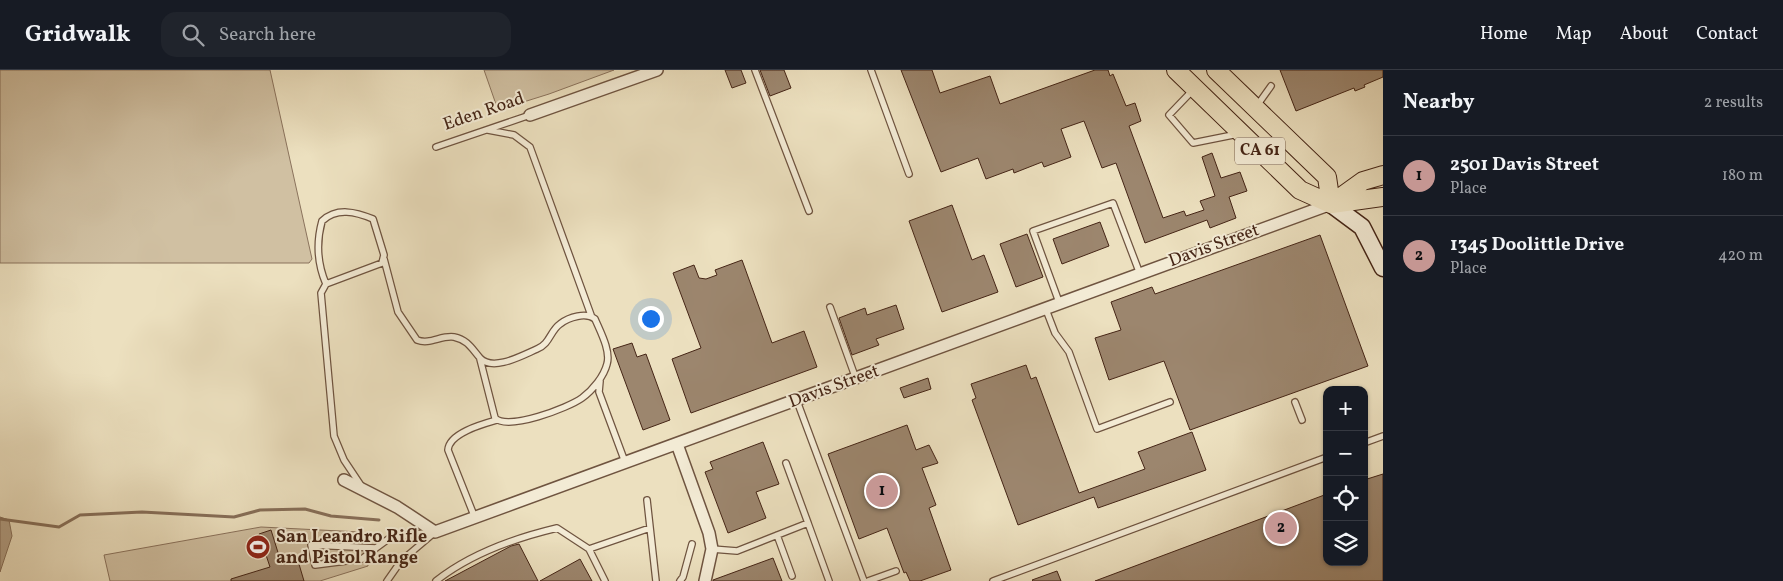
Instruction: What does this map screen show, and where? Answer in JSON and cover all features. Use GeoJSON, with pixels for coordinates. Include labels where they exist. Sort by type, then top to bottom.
{"type":"FeatureCollection","features":[{"type":"Feature","properties":{"kind":"main road","name":"CA 61"},"geometry":{"type":"LineString","coordinates":[[1176,70],[1300,190],[1331,204]]}},
{"type":"Feature","properties":{"kind":"main road","name":"CA 61"},"geometry":{"type":"LineString","coordinates":[[1216,70],[1327,177],[1331,204]]}},
{"type":"Feature","properties":{"kind":"main road","name":"Davis Street"},"geometry":{"type":"LineString","coordinates":[[1331,204],[1363,181],[1383,175]]}},
{"type":"Feature","properties":{"kind":"main road","name":"Davis Street"},"geometry":{"type":"LineString","coordinates":[[1331,204],[1383,197]]}},
{"type":"Feature","properties":{"kind":"main road"},"geometry":{"type":"LineString","coordinates":[[1331,204],[1362,227],[1383,268]]}},
{"type":"Feature","properties":{"kind":"street","name":"Eden Road"},"geometry":{"type":"LineString","coordinates":[[530,115],[657,70]]}},
{"type":"Feature","properties":{"kind":"street","name":"Davis Street"},"geometry":{"type":"LineString","coordinates":[[435,532],[1331,204]]}},
{"type":"Feature","properties":{"kind":"street"},"geometry":{"type":"LineString","coordinates":[[676,444],[709,532],[712,549],[705,581]]}},
{"type":"Feature","properties":{"kind":"street"},"geometry":{"type":"LineString","coordinates":[[344,480],[397,507],[435,532]]}},
{"type":"Feature","properties":{"kind":"lane"},"geometry":{"type":"LineString","coordinates":[[755,70],[809,211]]}},
{"type":"Feature","properties":{"kind":"lane"},"geometry":{"type":"LineString","coordinates":[[871,70],[909,174]]}},
{"type":"Feature","properties":{"kind":"lane"},"geometry":{"type":"LineString","coordinates":[[1255,107],[1271,86]]}},
{"type":"Feature","properties":{"kind":"lane"},"geometry":{"type":"LineString","coordinates":[[1195,88],[1168,115],[1194,143],[1241,133]]}},
{"type":"Feature","properties":{"kind":"lane","name":"Eden Road"},"geometry":{"type":"LineString","coordinates":[[436,147],[530,115]]}},
{"type":"Feature","properties":{"kind":"lane"},"geometry":{"type":"LineString","coordinates":[[488,130],[514,135],[530,146],[591,315],[596,319],[608,357],[600,379],[599,392],[625,462]]}},
{"type":"Feature","properties":{"kind":"lane"},"geometry":{"type":"LineString","coordinates":[[1059,302],[1033,231],[1113,204],[1140,274]]}},
{"type":"Feature","properties":{"kind":"lane"},"geometry":{"type":"LineString","coordinates":[[326,284],[318,255],[318,240],[322,221],[327,216],[348,211],[373,219],[398,312],[417,340],[426,342],[446,336],[461,339],[472,347],[480,359],[498,420]]}},
{"type":"Feature","properties":{"kind":"lane"},"geometry":{"type":"LineString","coordinates":[[365,491],[344,460],[334,436],[321,293],[326,284],[382,263],[384,259]]}},
{"type":"Feature","properties":{"kind":"lane"},"geometry":{"type":"LineString","coordinates":[[830,307],[856,379]]}},
{"type":"Feature","properties":{"kind":"lane"},"geometry":{"type":"LineString","coordinates":[[1045,308],[1055,333],[1069,352],[1097,429],[1170,402]]}},
{"type":"Feature","properties":{"kind":"lane"},"geometry":{"type":"LineString","coordinates":[[480,359],[496,364],[538,349],[549,341],[560,324],[583,315],[591,315]]}},
{"type":"Feature","properties":{"kind":"lane"},"geometry":{"type":"LineString","coordinates":[[475,518],[448,450],[453,437],[498,420],[508,424],[538,416],[582,398],[600,379]]}},
{"type":"Feature","properties":{"kind":"lane"},"geometry":{"type":"LineString","coordinates":[[797,401],[864,581]]}},
{"type":"Feature","properties":{"kind":"lane"},"geometry":{"type":"LineString","coordinates":[[1295,402],[1302,420]]}},
{"type":"Feature","properties":{"kind":"lane"},"geometry":{"type":"LineString","coordinates":[[1368,442],[1383,436]]}},
{"type":"Feature","properties":{"kind":"lane"},"geometry":{"type":"LineString","coordinates":[[993,581],[1323,458]]}},
{"type":"Feature","properties":{"kind":"lane"},"geometry":{"type":"LineString","coordinates":[[786,463],[830,581]]}},
{"type":"Feature","properties":{"kind":"lane"},"geometry":{"type":"LineString","coordinates":[[647,500],[656,581]]}},
{"type":"Feature","properties":{"kind":"lane"},"geometry":{"type":"LineString","coordinates":[[712,549],[737,550],[808,523]]}},
{"type":"Feature","properties":{"kind":"lane"},"geometry":{"type":"LineString","coordinates":[[436,581],[479,556],[520,537],[557,528],[589,549],[605,581]]}},
{"type":"Feature","properties":{"kind":"lane"},"geometry":{"type":"LineString","coordinates":[[589,549],[650,528]]}},
{"type":"Feature","properties":{"kind":"lane"},"geometry":{"type":"LineString","coordinates":[[376,548],[311,545],[315,565],[362,559],[391,537],[435,532]]}},
{"type":"Feature","properties":{"kind":"lane"},"geometry":{"type":"LineString","coordinates":[[387,581],[401,561],[435,532]]}},
{"type":"Feature","properties":{"kind":"lane"},"geometry":{"type":"LineString","coordinates":[[777,535],[792,576]]}},
{"type":"Feature","properties":{"kind":"lane"},"geometry":{"type":"LineString","coordinates":[[680,581],[683,577],[692,544]]}},
{"type":"Feature","properties":{"kind":"lane"},"geometry":{"type":"LineString","coordinates":[[868,581],[896,571]]}},
{"type":"Feature","properties":{"kind":"shaded area"},"geometry":{"type":"Polygon","coordinates":[[[0,70],[270,70],[312,259],[309,263],[0,263],[0,70]]]}},
{"type":"Feature","properties":{"kind":"shaded area"},"geometry":{"type":"Polygon","coordinates":[[[484,70],[614,70],[498,110],[484,70]]]}},
{"type":"Feature","properties":{"kind":"shaded area"},"geometry":{"type":"Polygon","coordinates":[[[0,517],[9,520],[12,536],[0,572],[0,517]]]}},
{"type":"Feature","properties":{"kind":"shaded area","name":"San Leandro Rifle and Pistol Range"},"geometry":{"type":"Polygon","coordinates":[[[261,527],[360,532],[359,538],[368,539],[368,566],[320,581],[110,581],[104,555],[261,527]]]}},
{"type":"Feature","properties":{"kind":"building"},"geometry":{"type":"Polygon","coordinates":[[[725,70],[741,70],[746,83],[732,88],[725,70]]]}},
{"type":"Feature","properties":{"kind":"building"},"geometry":{"type":"Polygon","coordinates":[[[760,70],[784,70],[791,88],[770,96],[760,70]]]}},
{"type":"Feature","properties":{"kind":"building"},"geometry":{"type":"Polygon","coordinates":[[[901,70],[932,70],[940,93],[990,76],[1000,104],[1095,70],[1108,70],[1110,76],[1113,74],[1126,106],[1135,103],[1141,121],[1129,126],[1163,218],[1184,211],[1186,216],[1204,210],[1200,201],[1215,196],[1202,157],[1212,153],[1221,178],[1240,172],[1247,191],[1229,197],[1236,218],[1210,228],[1207,220],[1145,243],[1116,163],[1102,168],[1084,121],[1061,129],[1071,157],[1044,167],[1042,162],[1014,173],[1013,169],[986,179],[978,158],[941,172],[901,70]]]}},
{"type":"Feature","properties":{"kind":"building"},"geometry":{"type":"Polygon","coordinates":[[[1280,70],[1383,70],[1383,77],[1355,91],[1354,88],[1296,111],[1280,70]]]}},
{"type":"Feature","properties":{"kind":"building"},"geometry":{"type":"Polygon","coordinates":[[[952,205],[972,260],[984,255],[998,292],[942,312],[909,221],[952,205]]]}},
{"type":"Feature","properties":{"kind":"building"},"geometry":{"type":"Polygon","coordinates":[[[1100,222],[1109,246],[1062,264],[1053,239],[1100,222]]]}},
{"type":"Feature","properties":{"kind":"building"},"geometry":{"type":"Polygon","coordinates":[[[1027,234],[1043,277],[1016,287],[1000,244],[1027,234]]]}},
{"type":"Feature","properties":{"kind":"building"},"geometry":{"type":"Polygon","coordinates":[[[1320,235],[1368,366],[1190,430],[1164,361],[1109,380],[1095,338],[1121,330],[1111,302],[1152,287],[1155,294],[1320,235]]]}},
{"type":"Feature","properties":{"kind":"building"},"geometry":{"type":"Polygon","coordinates":[[[742,260],[772,343],[804,331],[817,367],[691,413],[672,359],[701,348],[673,273],[694,265],[699,278],[706,279],[717,275],[715,270],[742,260]]]}},
{"type":"Feature","properties":{"kind":"building"},"geometry":{"type":"Polygon","coordinates":[[[896,305],[904,329],[876,339],[879,345],[852,355],[839,318],[865,308],[867,315],[896,305]]]}},
{"type":"Feature","properties":{"kind":"building"},"geometry":{"type":"Polygon","coordinates":[[[632,343],[637,357],[646,354],[670,420],[643,430],[613,349],[632,343]]]}},
{"type":"Feature","properties":{"kind":"building"},"geometry":{"type":"Polygon","coordinates":[[[1026,365],[1031,379],[1036,377],[1079,493],[1145,469],[1138,452],[1192,432],[1206,470],[1098,508],[1094,497],[1018,525],[972,400],[976,398],[971,384],[1026,365]]]}},
{"type":"Feature","properties":{"kind":"building"},"geometry":{"type":"Polygon","coordinates":[[[928,378],[931,389],[904,398],[900,388],[928,378]]]}},
{"type":"Feature","properties":{"kind":"building"},"geometry":{"type":"Polygon","coordinates":[[[907,425],[916,450],[929,445],[938,463],[922,468],[936,505],[929,508],[951,570],[920,581],[910,581],[906,572],[904,573],[887,528],[859,539],[828,454],[907,425]]]}},
{"type":"Feature","properties":{"kind":"building"},"geometry":{"type":"Polygon","coordinates":[[[763,442],[779,484],[756,492],[766,518],[728,533],[705,472],[713,469],[710,462],[763,442]]]}},
{"type":"Feature","properties":{"kind":"building"},"geometry":{"type":"Polygon","coordinates":[[[1383,474],[1383,581],[1095,581],[1323,496],[1323,566],[1368,566],[1368,479],[1383,474]]]}},
{"type":"Feature","properties":{"kind":"building"},"geometry":{"type":"Polygon","coordinates":[[[271,530],[280,559],[296,554],[304,581],[231,581],[231,579],[270,567],[259,534],[271,530]]]}},
{"type":"Feature","properties":{"kind":"building"},"geometry":{"type":"Polygon","coordinates":[[[519,544],[538,581],[445,581],[511,546],[519,544]]]}},
{"type":"Feature","properties":{"kind":"building"},"geometry":{"type":"Polygon","coordinates":[[[773,558],[782,581],[713,581],[713,580],[773,558]]]}},
{"type":"Feature","properties":{"kind":"building"},"geometry":{"type":"Polygon","coordinates":[[[580,559],[592,581],[540,581],[580,559]]]}},
{"type":"Feature","properties":{"kind":"building"},"geometry":{"type":"Polygon","coordinates":[[[1057,571],[1061,581],[1032,580],[1057,571]]]}},
{"type":"Feature","properties":{"kind":"waterway"},"geometry":{"type":"LineString","coordinates":[[0,519],[59,527],[80,515],[142,512],[234,517],[260,510],[305,509],[331,516],[379,520]]}},
{"type":"Feature","properties":{"kind":"place","name":"2501 Davis Street"},"geometry":{"type":"Point","coordinates":[882,491]}},
{"type":"Feature","properties":{"kind":"place","name":"1345 Doolittle Drive"},"geometry":{"type":"Point","coordinates":[1281,528]}},
{"type":"Feature","properties":{"kind":"place","name":"San Leandro Rifle and Pistol Range"},"geometry":{"type":"Point","coordinates":[258,547]}}]}
